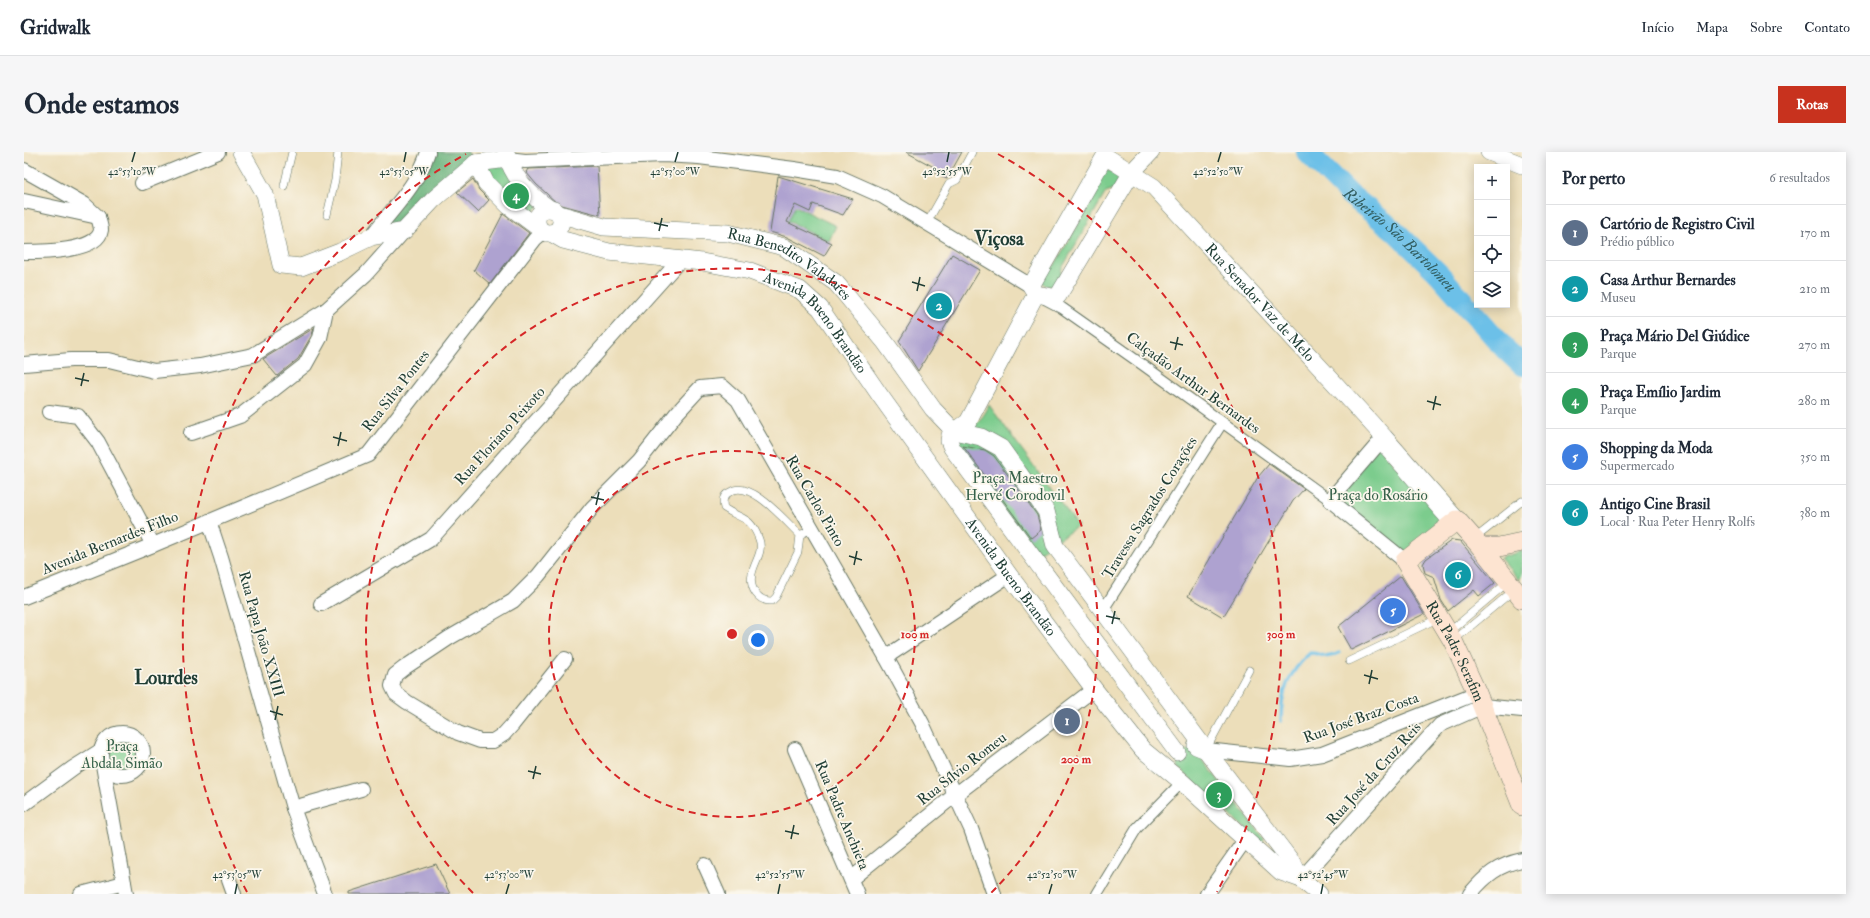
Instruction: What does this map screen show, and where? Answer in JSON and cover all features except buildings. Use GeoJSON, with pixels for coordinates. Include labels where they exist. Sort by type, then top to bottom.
{"type":"FeatureCollection","features":[{"type":"Feature","properties":{"kind":"main road"},"geometry":{"type":"LineString","coordinates":[[1405,561],[1453,523],[1477,543],[1515,590]]}},
{"type":"Feature","properties":{"kind":"main road"},"geometry":{"type":"LineString","coordinates":[[1477,543],[1499,547],[1522,542]]}},
{"type":"Feature","properties":{"kind":"main road","name":"Rua Padre Serafim"},"geometry":{"type":"LineString","coordinates":[[1405,561],[1447,630],[1480,699],[1522,806]]}},
{"type":"Feature","properties":{"kind":"street"},"geometry":{"type":"LineString","coordinates":[[142,183],[218,152]]}},
{"type":"Feature","properties":{"kind":"street"},"geometry":{"type":"LineString","coordinates":[[241,152],[265,194],[281,265],[301,267],[340,252],[371,237],[404,232]]}},
{"type":"Feature","properties":{"kind":"street"},"geometry":{"type":"LineString","coordinates":[[371,237],[407,192],[424,164],[428,152]]}},
{"type":"Feature","properties":{"kind":"street"},"geometry":{"type":"LineString","coordinates":[[24,364],[70,360],[109,360],[154,371],[200,366],[253,355],[326,310],[366,274],[473,158],[507,156],[525,161],[663,154],[794,169],[837,176],[882,196],[1033,290],[1054,297],[1058,296],[1132,172],[1151,152]]}},
{"type":"Feature","properties":{"kind":"street"},"geometry":{"type":"LineString","coordinates":[[1489,152],[1522,165]]}},
{"type":"Feature","properties":{"kind":"street"},"geometry":{"type":"LineString","coordinates":[[1102,154],[968,422],[954,431],[950,435],[949,441],[952,448],[1177,752]]}},
{"type":"Feature","properties":{"kind":"street","name":"Rua Senador Vaz de Melo"},"geometry":{"type":"LineString","coordinates":[[1102,154],[1154,187],[1453,523]]}},
{"type":"Feature","properties":{"kind":"street","name":"Rua Benedito Valadares"},"geometry":{"type":"LineString","coordinates":[[507,156],[522,185],[554,211],[604,227],[728,233],[784,247],[836,283],[885,342],[933,409],[954,431]]}},
{"type":"Feature","properties":{"kind":"street","name":"Avenida Bueno Brandão"},"geometry":{"type":"LineString","coordinates":[[473,158],[486,183],[509,206],[545,231],[563,240],[609,252],[702,262],[750,271],[800,290],[820,308],[879,394],[1010,575],[1094,689],[1143,750],[1179,780],[1281,872],[1301,879],[1319,894]]}},
{"type":"Feature","properties":{"kind":"street"},"geometry":{"type":"LineString","coordinates":[[24,170],[84,204],[98,217],[101,230],[96,239],[82,246],[60,251],[24,252]]}},
{"type":"Feature","properties":{"kind":"street"},"geometry":{"type":"LineString","coordinates":[[24,202],[98,217]]}},
{"type":"Feature","properties":{"kind":"street"},"geometry":{"type":"LineString","coordinates":[[545,231],[558,229],[561,225],[561,218],[554,211]]}},
{"type":"Feature","properties":{"kind":"street","name":"Rua Silva Pontes"},"geometry":{"type":"LineString","coordinates":[[209,520],[368,455],[535,239],[545,231]]}},
{"type":"Feature","properties":{"kind":"street","name":"Rua Floriano Peixoto"},"geometry":{"type":"LineString","coordinates":[[321,604],[430,539],[680,260]]}},
{"type":"Feature","properties":{"kind":"street","name":"Calçadão Arthur Bernardes"},"geometry":{"type":"LineString","coordinates":[[1033,290],[1062,308],[1330,500]]}},
{"type":"Feature","properties":{"kind":"street"},"geometry":{"type":"LineString","coordinates":[[191,433],[240,416],[305,365],[320,338],[326,310]]}},
{"type":"Feature","properties":{"kind":"street","name":"Rua Carlos Pinto"},"geometry":{"type":"LineString","coordinates":[[565,659],[513,724],[504,734],[493,740],[480,741],[458,733],[407,702],[396,694],[392,686],[395,675],[449,638],[513,601],[538,576],[592,508],[639,461],[676,414],[700,388],[722,386],[738,400],[806,532],[886,657],[922,724],[971,829],[994,894]]}},
{"type":"Feature","properties":{"kind":"street"},"geometry":{"type":"LineString","coordinates":[[49,412],[78,416],[98,442],[153,545]]}},
{"type":"Feature","properties":{"kind":"street","name":"Travessa Sagrados Corações"},"geometry":{"type":"LineString","coordinates":[[1103,610],[1222,423]]}},
{"type":"Feature","properties":{"kind":"street"},"geometry":{"type":"LineString","coordinates":[[954,431],[981,437],[1001,448],[1046,511],[1055,546],[1206,750],[1294,865],[1301,879]]}},
{"type":"Feature","properties":{"kind":"street"},"geometry":{"type":"LineString","coordinates":[[1380,440],[1330,500],[1405,561]]}},
{"type":"Feature","properties":{"kind":"street","name":"Avenida Bernardes Filho"},"geometry":{"type":"LineString","coordinates":[[24,597],[153,545],[209,520]]}},
{"type":"Feature","properties":{"kind":"street","name":"Rua Papa João XXIII"},"geometry":{"type":"LineString","coordinates":[[209,520],[293,808],[325,894]]}},
{"type":"Feature","properties":{"kind":"street"},"geometry":{"type":"LineString","coordinates":[[886,657],[1010,575]]}},
{"type":"Feature","properties":{"kind":"street","name":"Rua Sílvio Romeu"},"geometry":{"type":"LineString","coordinates":[[851,879],[955,795],[1094,689]]}},
{"type":"Feature","properties":{"kind":"street"},"geometry":{"type":"LineString","coordinates":[[1480,699],[1522,710]]}},
{"type":"Feature","properties":{"kind":"street","name":"Rua José Braz Costa"},"geometry":{"type":"LineString","coordinates":[[1206,750],[1290,759],[1322,754],[1480,699]]}},
{"type":"Feature","properties":{"kind":"street","name":"Rua José da Cruz Reis"},"geometry":{"type":"LineString","coordinates":[[1301,879],[1440,725],[1480,699]]}},
{"type":"Feature","properties":{"kind":"street"},"geometry":{"type":"LineString","coordinates":[[24,804],[73,768],[100,751],[108,738],[121,733],[129,734],[140,743],[143,750],[143,757],[136,770],[130,774],[115,774],[103,765]]}},
{"type":"Feature","properties":{"kind":"street"},"geometry":{"type":"LineString","coordinates":[[1097,894],[1137,828],[1179,780],[1172,765],[1177,752],[1182,748],[1194,745],[1206,750]]}},
{"type":"Feature","properties":{"kind":"street","name":"Rua Padre Anchieta"},"geometry":{"type":"LineString","coordinates":[[795,749],[857,894]]}},
{"type":"Feature","properties":{"kind":"street"},"geometry":{"type":"LineString","coordinates":[[81,894],[125,888],[100,751]]}},
{"type":"Feature","properties":{"kind":"street"},"geometry":{"type":"LineString","coordinates":[[293,808],[361,789]]}},
{"type":"Feature","properties":{"kind":"street"},"geometry":{"type":"LineString","coordinates":[[1207,894],[1249,844],[1265,849],[1268,846],[1270,835]]}},
{"type":"Feature","properties":{"kind":"street"},"geometry":{"type":"LineString","coordinates":[[1470,894],[1482,880],[1505,864],[1522,860]]}},
{"type":"Feature","properties":{"kind":"street"},"geometry":{"type":"LineString","coordinates":[[706,865],[718,894]]}},
{"type":"Feature","properties":{"kind":"street"},"geometry":{"type":"LineString","coordinates":[[229,880],[234,894]]}},
{"type":"Feature","properties":{"kind":"lane"},"geometry":{"type":"LineString","coordinates":[[284,186],[292,152]]}},
{"type":"Feature","properties":{"kind":"lane"},"geometry":{"type":"LineString","coordinates":[[327,215],[335,180],[338,152]]}},
{"type":"Feature","properties":{"kind":"lane"},"geometry":{"type":"LineString","coordinates":[[927,223],[949,184],[958,180],[972,152]]}},
{"type":"Feature","properties":{"kind":"lane"},"geometry":{"type":"LineString","coordinates":[[733,489],[744,489],[756,494],[806,532],[776,597],[772,601],[765,602],[756,595],[752,586],[751,575],[759,554],[760,541],[754,528],[747,519],[724,508],[723,502],[726,494],[733,489]]}},
{"type":"Feature","properties":{"kind":"lane"},"geometry":{"type":"LineString","coordinates":[[1477,543],[1522,501]]}},
{"type":"Feature","properties":{"kind":"lane"},"geometry":{"type":"LineString","coordinates":[[1349,661],[1447,630],[1515,590]]}},
{"type":"Feature","properties":{"kind":"lane"},"geometry":{"type":"LineString","coordinates":[[1206,750],[1249,670]]}},
{"type":"Feature","properties":{"kind":"green space"},"geometry":{"type":"Polygon","coordinates":[[[431,152],[468,152],[472,161],[401,224],[385,224],[431,152]]]}},
{"type":"Feature","properties":{"kind":"green space"},"geometry":{"type":"Polygon","coordinates":[[[504,164],[540,205],[528,217],[479,165],[504,164]]]}},
{"type":"Feature","properties":{"kind":"green space"},"geometry":{"type":"Polygon","coordinates":[[[1105,170],[1114,172],[1119,180],[1114,189],[1106,192],[1061,270],[1061,278],[1054,287],[1046,286],[1042,282],[1046,269],[1054,266],[1099,188],[1097,180],[1105,170]]]}},
{"type":"Feature","properties":{"kind":"green space"},"geometry":{"type":"Polygon","coordinates":[[[795,206],[836,226],[829,241],[788,221],[795,206]]]}},
{"type":"Feature","properties":{"kind":"green space","name":"Praça Maestro Hervé Corodovil"},"geometry":{"type":"Polygon","coordinates":[[[989,405],[1078,526],[1033,557],[951,435],[969,428],[979,421],[989,405]]]}},
{"type":"Feature","properties":{"kind":"green space","name":"Praça do Rosário"},"geometry":{"type":"Polygon","coordinates":[[[1377,444],[1449,526],[1405,559],[1332,500],[1377,444]]]}},
{"type":"Feature","properties":{"kind":"green space"},"geometry":{"type":"Polygon","coordinates":[[[1522,551],[1522,574],[1519,580],[1500,558],[1522,551]]]}},
{"type":"Feature","properties":{"kind":"green space","name":"Praça Abdala Simão"},"geometry":{"type":"Polygon","coordinates":[[[119,738],[125,738],[134,742],[138,754],[134,766],[125,770],[119,770],[110,766],[106,757],[106,751],[110,742],[119,738]]]}},
{"type":"Feature","properties":{"kind":"green space"},"geometry":{"type":"Polygon","coordinates":[[[1187,750],[1195,750],[1264,838],[1263,843],[1260,842],[1178,768],[1180,758],[1187,750]]]}},
{"type":"Feature","properties":{"kind":"waterway","name":"Ribeirão São Bartolomeu"},"geometry":{"type":"LineString","coordinates":[[1307,152],[1349,194],[1394,230],[1439,274],[1506,350],[1522,365]]}},
{"type":"Feature","properties":{"kind":"waterway"},"geometry":{"type":"LineString","coordinates":[[1281,721],[1284,692],[1291,676],[1302,660],[1310,653],[1315,653],[1326,657],[1339,653]]}},
{"type":"Feature","properties":{"kind":"place","name":"Praça Emílio Jardim"},"geometry":{"type":"Point","coordinates":[516,196]}},
{"type":"Feature","properties":{"kind":"place","name":"Casa Arthur Bernardes"},"geometry":{"type":"Point","coordinates":[939,306]}},
{"type":"Feature","properties":{"kind":"place","name":"Antigo Cine Brasil"},"geometry":{"type":"Point","coordinates":[1458,575]}},
{"type":"Feature","properties":{"kind":"place","name":"Shopping da Moda"},"geometry":{"type":"Point","coordinates":[1393,611]}},
{"type":"Feature","properties":{"kind":"place","name":"Cartório de Registro Civil"},"geometry":{"type":"Point","coordinates":[1067,721]}},
{"type":"Feature","properties":{"kind":"place","name":"Praça Mário Del Giúdice"},"geometry":{"type":"Point","coordinates":[1219,795]}},
{"type":"Feature","properties":{"kind":"district","name":"Viçosa"},"geometry":{"type":"Point","coordinates":[999,239]}},
{"type":"Feature","properties":{"kind":"district","name":"Lourdes"},"geometry":{"type":"Point","coordinates":[166,678]}}]}
